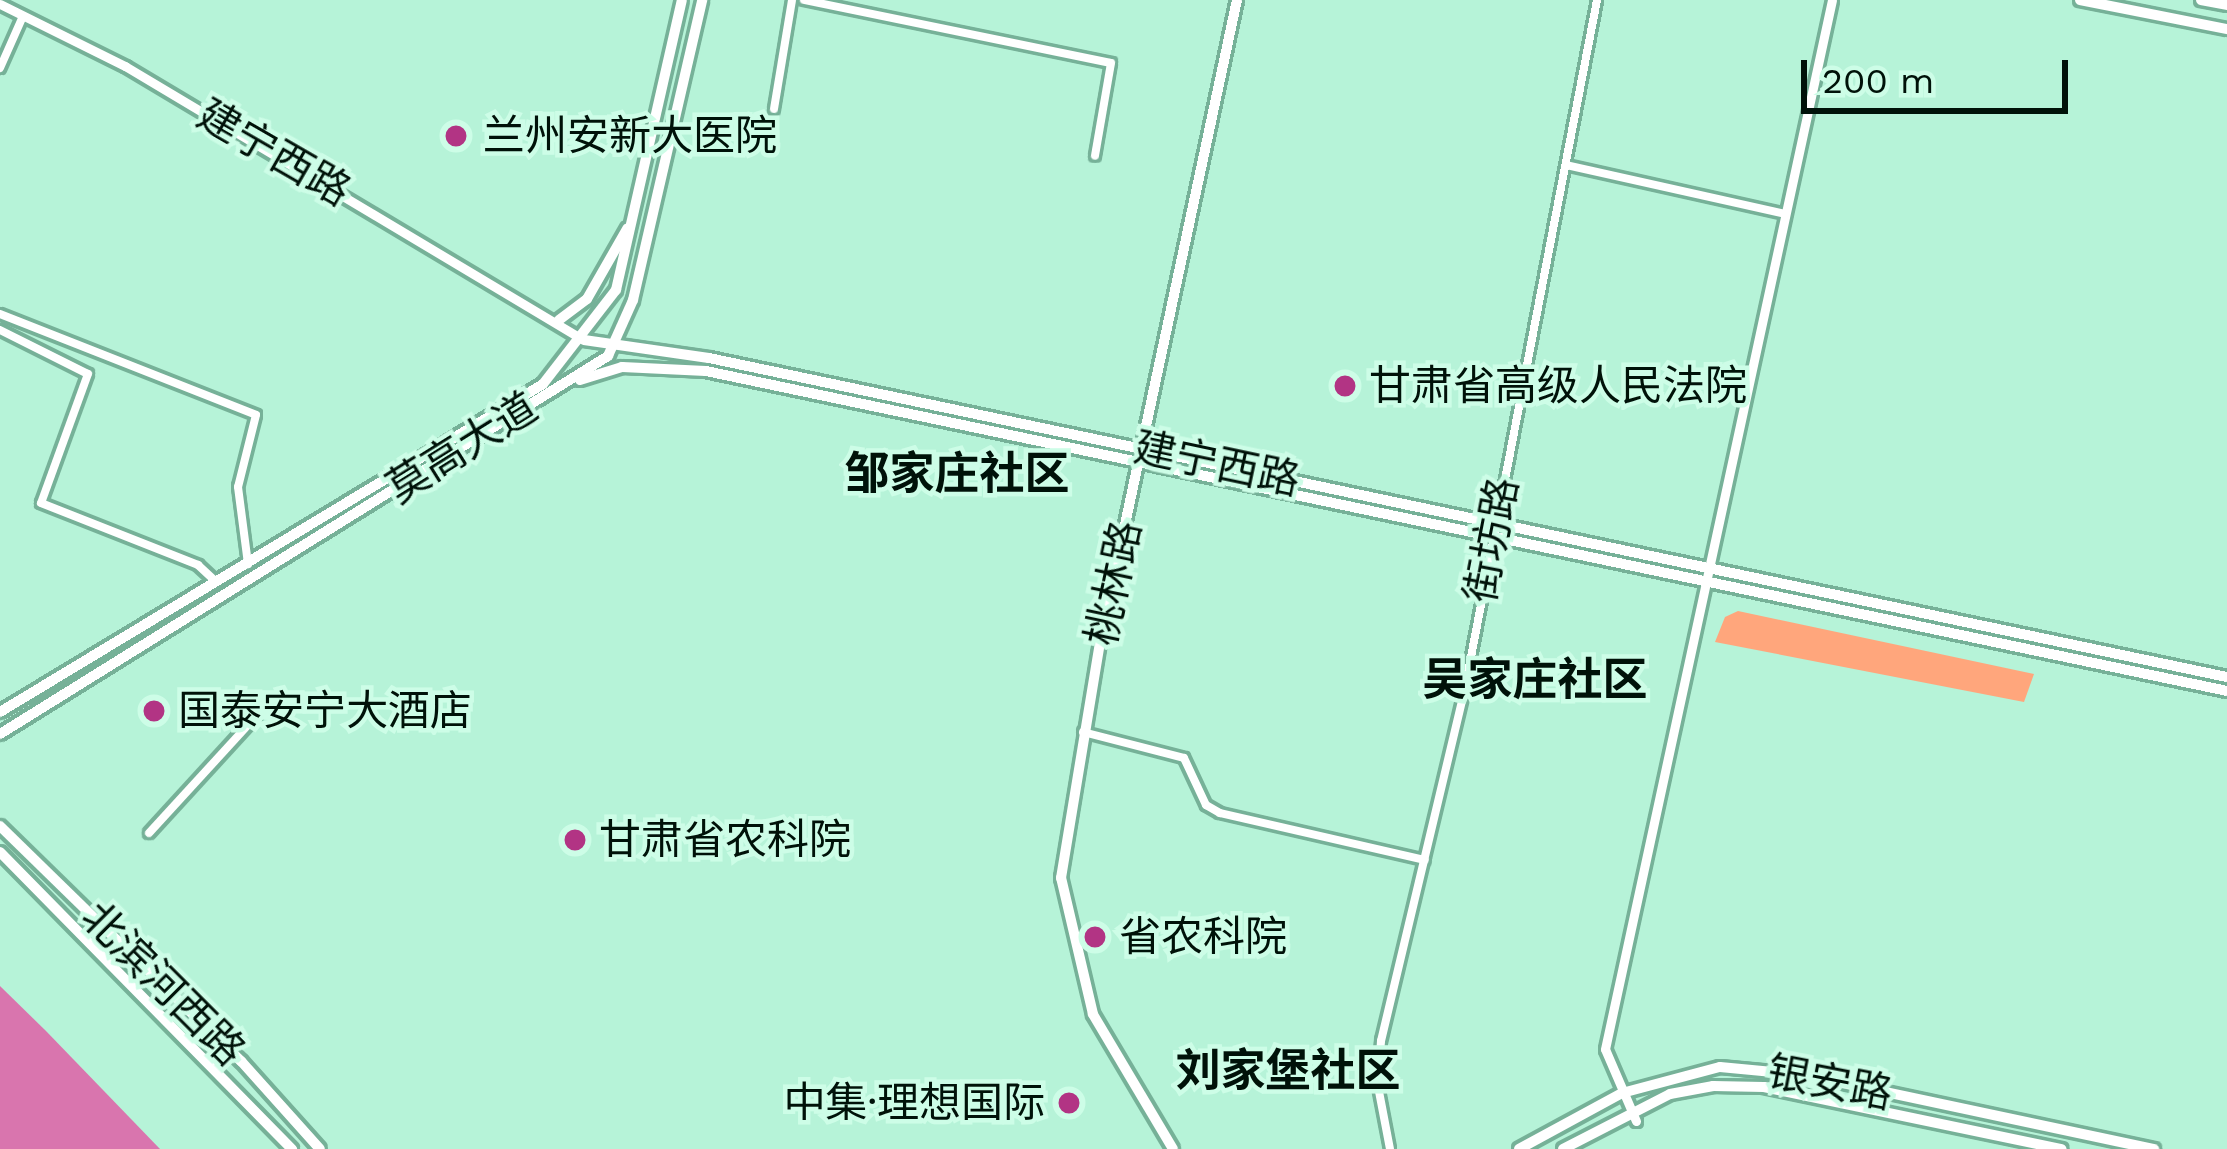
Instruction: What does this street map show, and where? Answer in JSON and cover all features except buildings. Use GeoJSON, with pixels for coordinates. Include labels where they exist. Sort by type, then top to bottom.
{"type":"FeatureCollection","features":[{"type":"Feature","properties":{"kind":"main road","name":"莫高大道"},"geometry":{"type":"LineString","coordinates":[[0,712],[543,383],[584,340],[616,290],[682,0]]}},
{"type":"Feature","properties":{"kind":"main road","name":"莫高大道"},"geometry":{"type":"LineString","coordinates":[[0,734],[580,380],[610,351],[633,300],[702,0]]}},
{"type":"Feature","properties":{"kind":"main road","name":"桃林路"},"geometry":{"type":"LineString","coordinates":[[1173,1149],[1093,1014],[1070,936],[1061,878],[1083,732],[1237,0]]}},
{"type":"Feature","properties":{"kind":"main road"},"geometry":{"type":"LineString","coordinates":[[2080,0],[2227,29]]}},
{"type":"Feature","properties":{"kind":"main road"},"geometry":{"type":"LineString","coordinates":[[2201,0],[2227,5]]}},
{"type":"Feature","properties":{"kind":"main road"},"geometry":{"type":"LineString","coordinates":[[559,320],[587,299],[632,221]]}},
{"type":"Feature","properties":{"kind":"main road"},"geometry":{"type":"LineString","coordinates":[[584,340],[610,351],[622,367]]}},
{"type":"Feature","properties":{"kind":"main road","name":"建宁西路"},"geometry":{"type":"LineString","coordinates":[[610,351],[709,358],[1494,529],[2227,676]]}},
{"type":"Feature","properties":{"kind":"main road","name":"建宁西路"},"geometry":{"type":"LineString","coordinates":[[580,380],[622,367],[706,371],[1143,454]]}},
{"type":"Feature","properties":{"kind":"main road","name":"建宁西路"},"geometry":{"type":"LineString","coordinates":[[1708,573],[2227,691]]}},
{"type":"Feature","properties":{"kind":"main road","name":"北滨河西路"},"geometry":{"type":"LineString","coordinates":[[0,826],[224,1044],[320,1149]]}},
{"type":"Feature","properties":{"kind":"main road","name":"北滨河西路"},"geometry":{"type":"LineString","coordinates":[[0,852],[251,1101],[292,1149]]}},
{"type":"Feature","properties":{"kind":"main road","name":"银安路"},"geometry":{"type":"LineString","coordinates":[[1520,1149],[1622,1093],[1687,1071],[1758,1068],[2154,1149]]}},
{"type":"Feature","properties":{"kind":"main road","name":"银安路"},"geometry":{"type":"LineString","coordinates":[[1562,1149],[1692,1090],[1764,1087],[2062,1149]]}},
{"type":"Feature","properties":{"kind":"main road"},"geometry":{"type":"LineString","coordinates":[[251,1101],[282,1149]]}},
{"type":"Feature","properties":{"kind":"street"},"geometry":{"type":"LineString","coordinates":[[774,109],[792,0]]}},
{"type":"Feature","properties":{"kind":"street"},"geometry":{"type":"LineString","coordinates":[[804,0],[1111,64],[1095,156]]}},
{"type":"Feature","properties":{"kind":"street","name":"街坊路"},"geometry":{"type":"LineString","coordinates":[[1390,1149],[1377,1064],[1494,529],[1598,0]]}},
{"type":"Feature","properties":{"kind":"street"},"geometry":{"type":"LineString","coordinates":[[1634,1116],[1605,1049],[1832,0]]}},
{"type":"Feature","properties":{"kind":"street","name":"建宁西路"},"geometry":{"type":"LineString","coordinates":[[0,4],[125,66],[559,320],[584,340]]}},
{"type":"Feature","properties":{"kind":"street"},"geometry":{"type":"LineString","coordinates":[[0,68],[23,16]]}},
{"type":"Feature","properties":{"kind":"street"},"geometry":{"type":"LineString","coordinates":[[1566,165],[1786,214]]}},
{"type":"Feature","properties":{"kind":"street"},"geometry":{"type":"LineString","coordinates":[[0,314],[253,411],[238,487],[248,564]]}},
{"type":"Feature","properties":{"kind":"street"},"geometry":{"type":"LineString","coordinates":[[0,330],[82,364],[88,374],[41,503],[197,565],[217,583]]}},
{"type":"Feature","properties":{"kind":"street"},"geometry":{"type":"LineString","coordinates":[[149,833],[258,714]]}},
{"type":"Feature","properties":{"kind":"street"},"geometry":{"type":"LineString","coordinates":[[1083,732],[1184,758],[1206,805],[1220,813],[1425,860]]}},
{"type":"Feature","properties":{"kind":"shaded area"},"geometry":{"type":"Polygon","coordinates":[[[1738,611],[2034,674],[2024,702],[1715,642],[1725,617],[1738,611]]]}},
{"type":"Feature","properties":{"kind":"shaded area"},"geometry":{"type":"Polygon","coordinates":[[[0,986],[46,1031],[160,1149],[0,1149],[0,986]]]}},
{"type":"Feature","properties":{"kind":"place","name":"兰州安新大医院"},"geometry":{"type":"Point","coordinates":[456,136]}},
{"type":"Feature","properties":{"kind":"place","name":"甘肃省高级人民法院"},"geometry":{"type":"Point","coordinates":[1345,386]}},
{"type":"Feature","properties":{"kind":"place","name":"国泰安宁大酒店"},"geometry":{"type":"Point","coordinates":[154,711]}},
{"type":"Feature","properties":{"kind":"place","name":"甘肃省农科院"},"geometry":{"type":"Point","coordinates":[575,840]}},
{"type":"Feature","properties":{"kind":"place","name":"省农科院"},"geometry":{"type":"Point","coordinates":[1095,937]}},
{"type":"Feature","properties":{"kind":"place","name":"中集·理想国际"},"geometry":{"type":"Point","coordinates":[1069,1103]}},
{"type":"Feature","properties":{"kind":"district","name":"邹家庄社区"},"geometry":{"type":"Point","coordinates":[957,474]}},
{"type":"Feature","properties":{"kind":"district","name":"吴家庄社区"},"geometry":{"type":"Point","coordinates":[1535,680]}},
{"type":"Feature","properties":{"kind":"district","name":"刘家堡社区"},"geometry":{"type":"Point","coordinates":[1288,1071]}}]}
